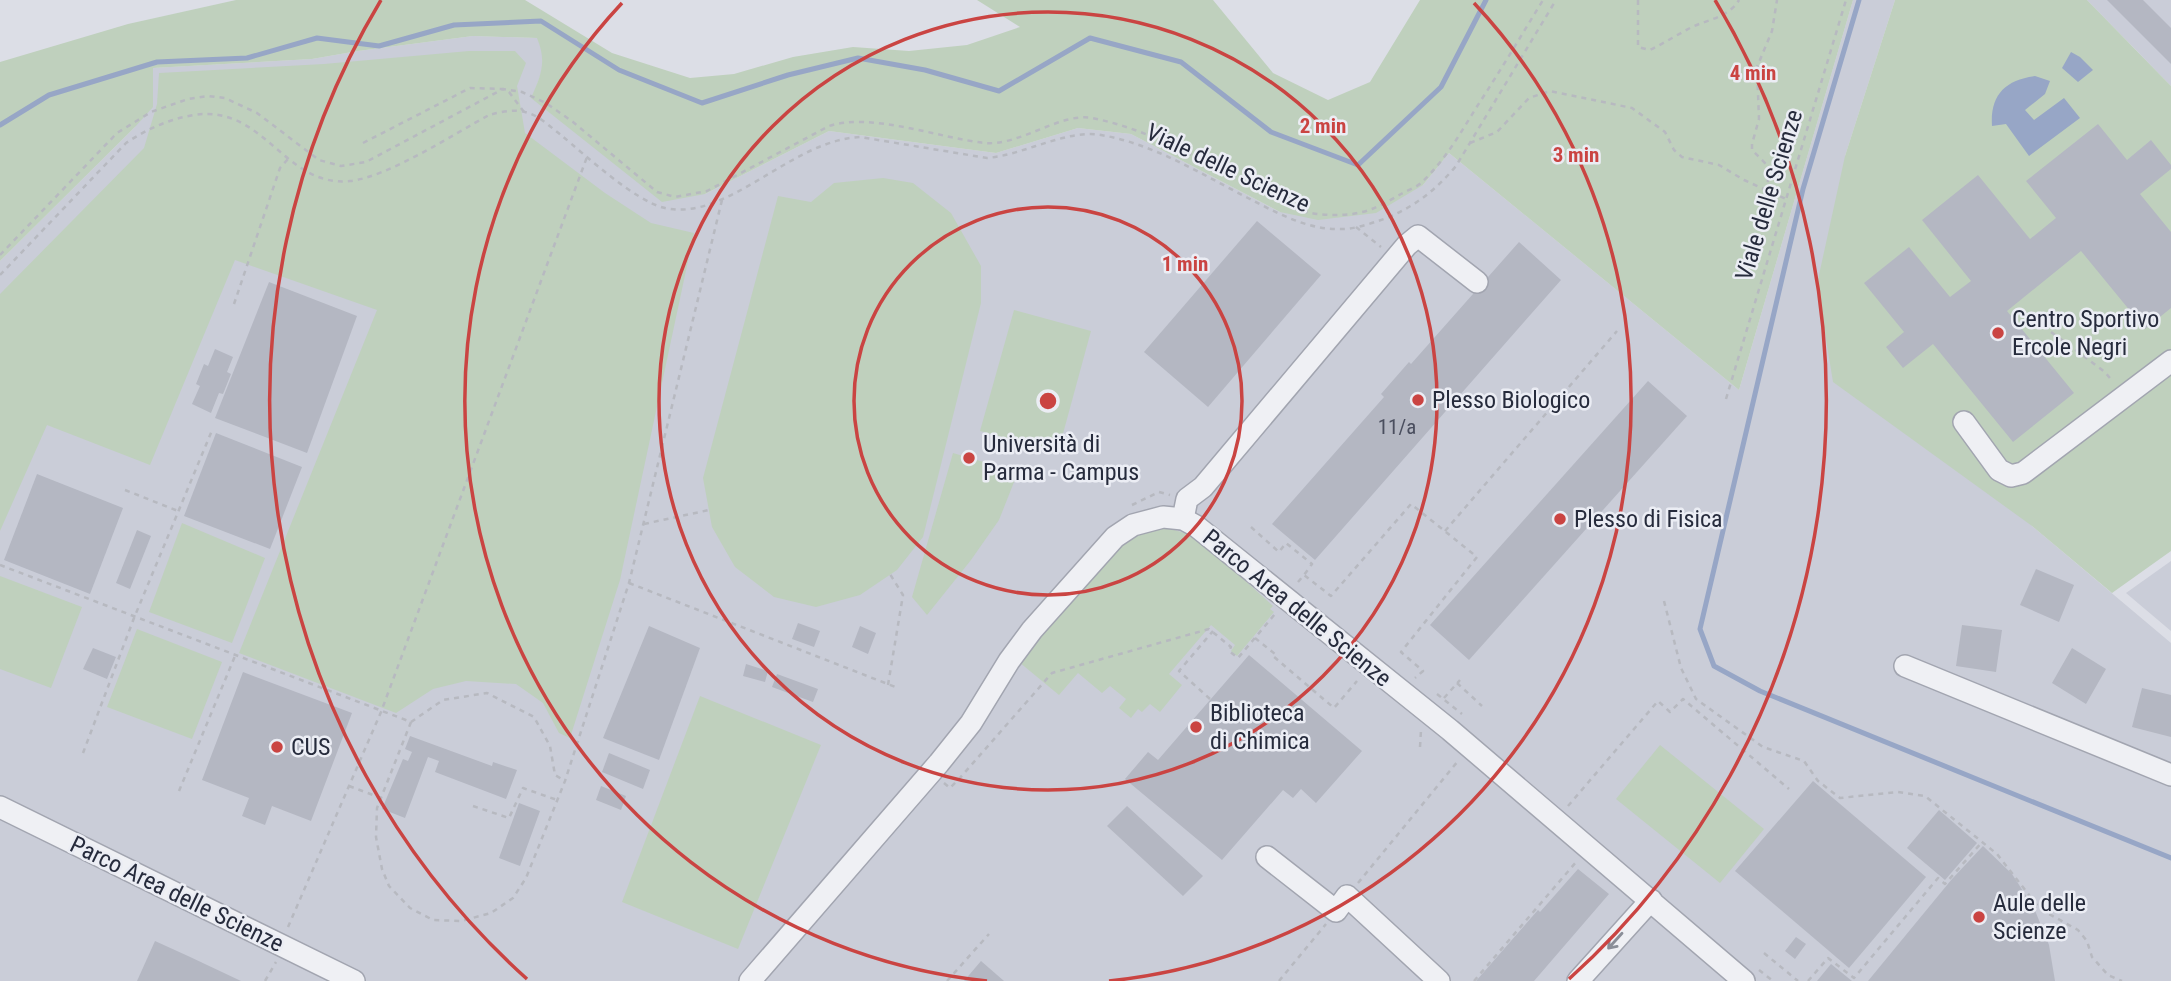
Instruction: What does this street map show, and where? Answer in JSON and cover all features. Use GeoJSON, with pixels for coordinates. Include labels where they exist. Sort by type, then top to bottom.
{"type":"FeatureCollection","features":[{"type":"Feature","properties":{"kind":"street"},"geometry":{"type":"LineString","coordinates":[[1183,519],[1187,499],[1203,487],[1395,259],[1418,236],[1477,282]]}},
{"type":"Feature","properties":{"kind":"street"},"geometry":{"type":"LineString","coordinates":[[1964,422],[1999,470],[2011,476],[2023,473],[2171,361]]}},
{"type":"Feature","properties":{"kind":"street","name":"Parco Area delle Scienze"},"geometry":{"type":"LineString","coordinates":[[750,981],[939,763],[971,723],[1009,660],[1032,630],[1115,537],[1133,525],[1163,517],[1183,519],[1196,526],[1470,746],[1744,981]]}},
{"type":"Feature","properties":{"kind":"street"},"geometry":{"type":"LineString","coordinates":[[1905,666],[2171,775]]}},
{"type":"Feature","properties":{"kind":"street","name":"Parco Area delle Scienze"},"geometry":{"type":"LineString","coordinates":[[0,807],[354,981]]}},
{"type":"Feature","properties":{"kind":"street"},"geometry":{"type":"LineString","coordinates":[[1267,857],[1341,904],[1439,981]]}},
{"type":"Feature","properties":{"kind":"street"},"geometry":{"type":"LineString","coordinates":[[1578,981],[1651,900]]}},
{"type":"Feature","properties":{"kind":"path"},"geometry":{"type":"LineString","coordinates":[[363,144],[470,88],[522,92],[547,103],[573,122],[657,192],[675,197],[707,191],[829,126],[845,121],[992,144],[1088,117],[1148,135],[1212,164],[1293,208],[1325,214],[1352,214],[1371,209],[1422,183],[1452,147],[1543,0]]}},
{"type":"Feature","properties":{"kind":"path","name":"Viale delle Scienze"},"geometry":{"type":"LineString","coordinates":[[503,89],[509,92],[524,112],[548,125],[637,195],[660,208],[682,212],[722,200],[825,143],[845,138],[860,137],[987,158],[1076,136],[1099,135],[1139,145],[1167,156],[1267,208],[1313,227],[1339,230],[1396,215],[1441,184],[1456,166],[1556,0]]}},
{"type":"Feature","properties":{"kind":"path"},"geometry":{"type":"LineString","coordinates":[[1638,0],[1638,47],[1650,50],[1695,25],[1719,18],[1735,7],[1739,0]]}},
{"type":"Feature","properties":{"kind":"path"},"geometry":{"type":"LineString","coordinates":[[1767,192],[1769,167],[1752,150],[1752,144],[1759,119],[1757,67],[1772,31],[1777,0]]}},
{"type":"Feature","properties":{"kind":"path","name":"Viale delle Scienze"},"geometry":{"type":"LineString","coordinates":[[1726,399],[1846,0]]}},
{"type":"Feature","properties":{"kind":"path"},"geometry":{"type":"LineString","coordinates":[[0,255],[117,133],[151,112],[175,103],[208,96],[225,98],[257,113],[319,160],[341,166],[366,162],[503,89]]}},
{"type":"Feature","properties":{"kind":"path"},"geometry":{"type":"LineString","coordinates":[[1470,143],[1497,132],[1535,94],[1550,91],[1564,93],[1594,102],[1632,108],[1665,132],[1674,150],[1682,157],[1719,164],[1767,192],[1786,199]]}},
{"type":"Feature","properties":{"kind":"path"},"geometry":{"type":"LineString","coordinates":[[0,275],[121,148],[145,130],[178,118],[211,113],[226,115],[256,132],[306,171],[327,180],[349,181],[387,169],[489,115],[506,111],[524,112]]}},
{"type":"Feature","properties":{"kind":"path"},"geometry":{"type":"LineString","coordinates":[[284,936],[381,712],[587,157]]}},
{"type":"Feature","properties":{"kind":"path"},"geometry":{"type":"LineString","coordinates":[[234,304],[280,168],[288,159]]}},
{"type":"Feature","properties":{"kind":"path"},"geometry":{"type":"LineString","coordinates":[[565,781],[555,775],[550,746],[534,717],[487,694],[443,700],[411,722],[377,808],[376,838],[382,869],[389,886],[410,908],[433,920],[461,922],[491,913],[513,898],[536,858],[565,781],[629,583],[722,200]]}},
{"type":"Feature","properties":{"kind":"path"},"geometry":{"type":"LineString","coordinates":[[1356,227],[1395,259]]}},
{"type":"Feature","properties":{"kind":"path"},"geometry":{"type":"LineString","coordinates":[[2035,320],[2105,372],[2124,396]]}},
{"type":"Feature","properties":{"kind":"path"},"geometry":{"type":"LineString","coordinates":[[1445,531],[1617,331]]}},
{"type":"Feature","properties":{"kind":"path"},"geometry":{"type":"LineString","coordinates":[[83,753],[134,618],[213,428]]}},
{"type":"Feature","properties":{"kind":"path"},"geometry":{"type":"LineString","coordinates":[[125,490],[178,511]]}},
{"type":"Feature","properties":{"kind":"path"},"geometry":{"type":"LineString","coordinates":[[1304,575],[1331,596],[1411,504],[1477,557],[1401,652],[1423,671],[1414,680]]}},
{"type":"Feature","properties":{"kind":"path"},"geometry":{"type":"LineString","coordinates":[[644,524],[709,510]]}},
{"type":"Feature","properties":{"kind":"path"},"geometry":{"type":"LineString","coordinates":[[960,779],[1052,674],[1209,629],[1231,647],[1229,650],[1238,658],[1279,611],[1276,609],[1312,564],[1286,543],[1279,552],[1251,527]]}},
{"type":"Feature","properties":{"kind":"path"},"geometry":{"type":"LineString","coordinates":[[0,565],[411,722]]}},
{"type":"Feature","properties":{"kind":"path"},"geometry":{"type":"LineString","coordinates":[[888,685],[903,595],[890,574]]}},
{"type":"Feature","properties":{"kind":"path"},"geometry":{"type":"LineString","coordinates":[[629,583],[898,688]]}},
{"type":"Feature","properties":{"kind":"path"},"geometry":{"type":"LineString","coordinates":[[1664,601],[1681,668],[1696,699],[1763,747],[1804,761],[1818,781],[1840,798],[1898,792],[1925,796],[1997,855],[2040,909],[2078,930],[2087,942],[2092,957],[2108,975],[2122,981]]}},
{"type":"Feature","properties":{"kind":"path"},"geometry":{"type":"LineString","coordinates":[[1210,699],[1179,671],[1213,631]]}},
{"type":"Feature","properties":{"kind":"path"},"geometry":{"type":"LineString","coordinates":[[1255,638],[1334,708],[1358,680]]}},
{"type":"Feature","properties":{"kind":"path"},"geometry":{"type":"LineString","coordinates":[[178,791],[235,656]]}},
{"type":"Feature","properties":{"kind":"path"},"geometry":{"type":"LineString","coordinates":[[1420,747],[1421,725],[1460,680]]}},
{"type":"Feature","properties":{"kind":"path"},"geometry":{"type":"LineString","coordinates":[[1457,684],[1482,706]]}},
{"type":"Feature","properties":{"kind":"path"},"geometry":{"type":"LineString","coordinates":[[1568,806],[1658,701],[1670,712],[1683,699],[1789,789]]}},
{"type":"Feature","properties":{"kind":"path"},"geometry":{"type":"LineString","coordinates":[[1722,732],[1728,724]]}},
{"type":"Feature","properties":{"kind":"path"},"geometry":{"type":"LineString","coordinates":[[1279,981],[1470,746]]}},
{"type":"Feature","properties":{"kind":"path"},"geometry":{"type":"LineString","coordinates":[[349,786],[381,798]]}},
{"type":"Feature","properties":{"kind":"path"},"geometry":{"type":"LineString","coordinates":[[473,806],[509,818],[523,788],[557,800]]}},
{"type":"Feature","properties":{"kind":"path"},"geometry":{"type":"LineString","coordinates":[[1808,981],[1828,958],[1854,978],[1938,878],[1945,884],[1982,842]]}},
{"type":"Feature","properties":{"kind":"path"},"geometry":{"type":"LineString","coordinates":[[1474,981],[1589,848]]}},
{"type":"Feature","properties":{"kind":"path"},"geometry":{"type":"LineString","coordinates":[[947,981],[989,934]]}},
{"type":"Feature","properties":{"kind":"path"},"geometry":{"type":"LineString","coordinates":[[1764,953],[1798,981]]}},
{"type":"Feature","properties":{"kind":"shaded area","name":"Università di Parma - Campus"},"geometry":{"type":"Polygon","coordinates":[[[1853,0],[1895,0],[1845,156],[2032,526],[2171,643],[2171,981],[0,981],[0,261],[135,127],[152,68],[312,59],[473,36],[538,38],[543,54],[542,71],[532,98],[564,122],[705,194],[829,131],[996,153],[1078,128],[1131,134],[1280,212],[1423,185],[1449,153],[1739,390],[1853,0]]]}},
{"type":"Feature","properties":{"kind":"shaded area"},"geometry":{"type":"Polygon","coordinates":[[[2087,0],[2171,0],[2171,86],[2138,52],[2087,0]]]}},
{"type":"Feature","properties":{"kind":"shaded area"},"geometry":{"type":"Polygon","coordinates":[[[2171,561],[2171,631],[2126,593],[2171,561]]]}},
{"type":"Feature","properties":{"kind":"green space"},"geometry":{"type":"Polygon","coordinates":[[[236,0],[525,0],[612,53],[690,78],[734,74],[793,57],[853,47],[909,51],[967,45],[1020,27],[977,0],[1213,0],[1273,73],[1328,100],[1370,82],[1420,0],[1853,0],[1739,390],[1449,153],[1423,185],[1376,213],[1318,220],[1280,212],[1131,134],[1078,128],[996,153],[829,131],[705,194],[662,202],[531,98],[542,68],[542,54],[537,38],[473,36],[312,59],[153,68],[153,107],[0,261],[0,62],[128,24],[236,0]]]}},
{"type":"Feature","properties":{"kind":"green space","name":"Centro Sportivo Ercole Negri"},"geometry":{"type":"Polygon","coordinates":[[[1895,0],[2087,0],[2171,86],[2171,551],[2112,593],[2032,526],[1833,382],[1817,284],[1845,156],[1895,0]]]}},
{"type":"Feature","properties":{"kind":"green space"},"geometry":{"type":"Polygon","coordinates":[[[469,51],[515,51],[526,63],[517,86],[525,133],[605,193],[651,223],[694,233],[620,580],[570,738],[559,733],[543,703],[516,684],[466,681],[433,689],[396,713],[239,653],[377,310],[235,260],[150,465],[47,425],[0,531],[0,294],[144,148],[157,104],[159,73],[324,64],[469,51]]]}},
{"type":"Feature","properties":{"kind":"green space"},"geometry":{"type":"Polygon","coordinates":[[[883,178],[913,183],[951,213],[981,266],[981,303],[923,537],[897,570],[860,595],[816,607],[774,597],[735,567],[712,527],[703,478],[778,196],[811,202],[834,183],[883,178]]]}},
{"type":"Feature","properties":{"kind":"green space"},"geometry":{"type":"Polygon","coordinates":[[[1014,310],[1091,331],[1058,452],[980,431],[1014,310]]]}},
{"type":"Feature","properties":{"kind":"green space"},"geometry":{"type":"Polygon","coordinates":[[[953,453],[1018,472],[999,520],[927,615],[912,597],[953,453]]]}},
{"type":"Feature","properties":{"kind":"green space"},"geometry":{"type":"Polygon","coordinates":[[[182,523],[265,558],[232,643],[149,612],[182,523]]]}},
{"type":"Feature","properties":{"kind":"green space"},"geometry":{"type":"Polygon","coordinates":[[[1165,527],[1197,537],[1273,606],[1270,609],[1274,612],[1237,656],[1231,651],[1235,645],[1211,625],[1169,674],[1182,685],[1160,712],[1150,704],[1142,712],[1138,709],[1131,718],[1119,708],[1126,699],[1110,686],[1102,693],[1078,673],[1059,695],[1019,662],[1114,551],[1131,535],[1165,527]]]}},
{"type":"Feature","properties":{"kind":"green space"},"geometry":{"type":"Polygon","coordinates":[[[0,576],[82,607],[51,688],[0,669],[0,576]]]}},
{"type":"Feature","properties":{"kind":"green space"},"geometry":{"type":"Polygon","coordinates":[[[137,629],[222,662],[192,739],[107,707],[137,629]]]}},
{"type":"Feature","properties":{"kind":"green space"},"geometry":{"type":"Polygon","coordinates":[[[700,696],[821,745],[738,949],[622,902],[700,696]]]}},
{"type":"Feature","properties":{"kind":"green space"},"geometry":{"type":"Polygon","coordinates":[[[1660,745],[1764,829],[1720,883],[1616,799],[1660,745]]]}},
{"type":"Feature","properties":{"kind":"water"},"geometry":{"type":"Polygon","coordinates":[[[2071,52],[2093,70],[2078,82],[2062,68],[2071,52]]]}},
{"type":"Feature","properties":{"kind":"water"},"geometry":{"type":"Polygon","coordinates":[[[2035,76],[2050,81],[2045,94],[2025,110],[2034,120],[2064,98],[2080,118],[2029,156],[2006,124],[1992,126],[1992,115],[1997,98],[2008,85],[2035,76]]]}},
{"type":"Feature","properties":{"kind":"building"},"geometry":{"type":"Polygon","coordinates":[[[2107,0],[2143,0],[2171,28],[2171,64],[2107,0]]]}},
{"type":"Feature","properties":{"kind":"building"},"geometry":{"type":"Polygon","coordinates":[[[2098,124],[2127,160],[2151,140],[2171,165],[2171,169],[2140,194],[2171,232],[2171,308],[2145,329],[2081,251],[2007,311],[2074,393],[2013,442],[1933,344],[1903,368],[1886,347],[1904,332],[1864,283],[1909,247],[1950,297],[1971,281],[1922,220],[1978,175],[2030,239],[2056,218],[2026,181],[2098,124]]]}},
{"type":"Feature","properties":{"kind":"building"},"geometry":{"type":"Polygon","coordinates":[[[1257,221],[1321,275],[1208,407],[1144,352],[1257,221]]]}},
{"type":"Feature","properties":{"kind":"building","name":"Plesso Biologico"},"geometry":{"type":"Polygon","coordinates":[[[1519,242],[1561,280],[1315,560],[1272,524],[1384,397],[1381,394],[1409,362],[1411,364],[1519,242]]]}},
{"type":"Feature","properties":{"kind":"building"},"geometry":{"type":"Polygon","coordinates":[[[269,282],[357,316],[307,453],[215,418],[269,282]]]}},
{"type":"Feature","properties":{"kind":"building"},"geometry":{"type":"Polygon","coordinates":[[[215,349],[233,357],[227,372],[231,374],[211,413],[192,404],[200,386],[196,384],[204,364],[208,366],[215,349]]]}},
{"type":"Feature","properties":{"kind":"building","name":"Plesso di Fisica"},"geometry":{"type":"Polygon","coordinates":[[[1648,381],[1687,416],[1469,660],[1430,625],[1648,381]]]}},
{"type":"Feature","properties":{"kind":"building"},"geometry":{"type":"Polygon","coordinates":[[[216,433],[302,467],[270,549],[184,516],[216,433]]]}},
{"type":"Feature","properties":{"kind":"building"},"geometry":{"type":"Polygon","coordinates":[[[37,474],[123,508],[90,594],[4,560],[37,474]]]}},
{"type":"Feature","properties":{"kind":"building"},"geometry":{"type":"Polygon","coordinates":[[[137,530],[151,536],[130,589],[116,583],[137,530]]]}},
{"type":"Feature","properties":{"kind":"building"},"geometry":{"type":"Polygon","coordinates":[[[2036,569],[2074,585],[2059,622],[2020,605],[2036,569]]]}},
{"type":"Feature","properties":{"kind":"building"},"geometry":{"type":"Polygon","coordinates":[[[798,623],[820,631],[814,647],[792,639],[798,623]]]}},
{"type":"Feature","properties":{"kind":"building"},"geometry":{"type":"Polygon","coordinates":[[[1962,625],[2002,630],[1996,672],[1956,666],[1962,625]]]}},
{"type":"Feature","properties":{"kind":"building"},"geometry":{"type":"Polygon","coordinates":[[[649,626],[700,648],[659,760],[603,738],[649,626]]]}},
{"type":"Feature","properties":{"kind":"building"},"geometry":{"type":"Polygon","coordinates":[[[860,626],[876,633],[868,654],[852,647],[860,626]]]}},
{"type":"Feature","properties":{"kind":"building"},"geometry":{"type":"Polygon","coordinates":[[[93,648],[116,657],[107,679],[83,669],[93,648]]]}},
{"type":"Feature","properties":{"kind":"building"},"geometry":{"type":"Polygon","coordinates":[[[2072,648],[2106,669],[2086,704],[2052,683],[2072,648]]]}},
{"type":"Feature","properties":{"kind":"building"},"geometry":{"type":"Polygon","coordinates":[[[1249,655],[1362,751],[1316,803],[1301,789],[1293,798],[1283,790],[1222,860],[1125,779],[1148,752],[1158,760],[1249,655]]]}},
{"type":"Feature","properties":{"kind":"building"},"geometry":{"type":"Polygon","coordinates":[[[746,664],[768,671],[765,682],[743,676],[746,664]]]}},
{"type":"Feature","properties":{"kind":"building","name":"CUS"},"geometry":{"type":"Polygon","coordinates":[[[243,672],[352,713],[311,821],[272,806],[265,825],[242,816],[249,798],[202,780],[243,672]]]}},
{"type":"Feature","properties":{"kind":"building"},"geometry":{"type":"Polygon","coordinates":[[[777,674],[818,689],[813,702],[772,687],[777,674]]]}},
{"type":"Feature","properties":{"kind":"building"},"geometry":{"type":"Polygon","coordinates":[[[2142,688],[2171,695],[2171,737],[2132,727],[2142,688]]]}},
{"type":"Feature","properties":{"kind":"building"},"geometry":{"type":"Polygon","coordinates":[[[410,736],[492,766],[493,762],[517,770],[506,799],[435,772],[439,761],[428,757],[405,818],[382,809],[403,759],[408,761],[412,752],[405,749],[410,736]]]}},
{"type":"Feature","properties":{"kind":"building"},"geometry":{"type":"Polygon","coordinates":[[[609,753],[650,770],[643,789],[602,772],[609,753]]]}},
{"type":"Feature","properties":{"kind":"building"},"geometry":{"type":"Polygon","coordinates":[[[1813,781],[1926,877],[1849,968],[1735,871],[1813,781]]]}},
{"type":"Feature","properties":{"kind":"building"},"geometry":{"type":"Polygon","coordinates":[[[601,786],[626,796],[621,810],[596,800],[601,786]]]}},
{"type":"Feature","properties":{"kind":"building"},"geometry":{"type":"Polygon","coordinates":[[[519,803],[540,811],[520,866],[499,858],[519,803]]]}},
{"type":"Feature","properties":{"kind":"building"},"geometry":{"type":"Polygon","coordinates":[[[1127,806],[1203,876],[1183,896],[1107,826],[1127,806]]]}},
{"type":"Feature","properties":{"kind":"building"},"geometry":{"type":"Polygon","coordinates":[[[1939,810],[1977,843],[1945,880],[1907,848],[1939,810]]]}},
{"type":"Feature","properties":{"kind":"building","name":"Aule delle Scienze"},"geometry":{"type":"Polygon","coordinates":[[[1983,846],[2012,874],[2034,908],[2049,945],[2055,981],[1868,981],[1952,879],[1983,846]]]}},
{"type":"Feature","properties":{"kind":"building"},"geometry":{"type":"Polygon","coordinates":[[[1578,869],[1609,894],[1534,981],[1476,981],[1538,910],[1540,912],[1578,869]]]}},
{"type":"Feature","properties":{"kind":"building"},"geometry":{"type":"Polygon","coordinates":[[[1796,937],[1806,944],[1795,959],[1785,951],[1796,937]]]}},
{"type":"Feature","properties":{"kind":"building"},"geometry":{"type":"Polygon","coordinates":[[[155,941],[188,956],[241,981],[137,981],[155,941]]]}},
{"type":"Feature","properties":{"kind":"building"},"geometry":{"type":"Polygon","coordinates":[[[981,961],[1004,981],[964,981],[981,961]]]}},
{"type":"Feature","properties":{"kind":"building"},"geometry":{"type":"Polygon","coordinates":[[[1831,964],[1852,981],[1817,981],[1831,964]]]}},
{"type":"Feature","properties":{"kind":"waterway"},"geometry":{"type":"LineString","coordinates":[[0,125],[49,95],[157,62],[247,58],[317,38],[379,46],[454,25],[541,21],[619,70],[702,103],[788,75],[858,58],[925,70],[999,91],[1090,38],[1181,62],[1271,132],[1358,165],[1441,87],[1486,0]]}},
{"type":"Feature","properties":{"kind":"waterway"},"geometry":{"type":"LineString","coordinates":[[1859,0],[1803,189],[1700,629],[1714,666],[1760,691],[2171,858]]}},
{"type":"Feature","properties":{"kind":"place","name":"Centro Sportivo Ercole Negri"},"geometry":{"type":"Point","coordinates":[1998,333]}},
{"type":"Feature","properties":{"kind":"place","name":"Plesso Biologico"},"geometry":{"type":"Point","coordinates":[1418,400]}},
{"type":"Feature","properties":{"kind":"place","name":"Università di Parma - Campus"},"geometry":{"type":"Point","coordinates":[969,458]}},
{"type":"Feature","properties":{"kind":"place","name":"Plesso di Fisica"},"geometry":{"type":"Point","coordinates":[1560,519]}},
{"type":"Feature","properties":{"kind":"place","name":"Biblioteca di Chimica"},"geometry":{"type":"Point","coordinates":[1196,727]}},
{"type":"Feature","properties":{"kind":"place","name":"CUS"},"geometry":{"type":"Point","coordinates":[277,747]}},
{"type":"Feature","properties":{"kind":"place","name":"Aule delle Scienze"},"geometry":{"type":"Point","coordinates":[1979,917]}}]}
